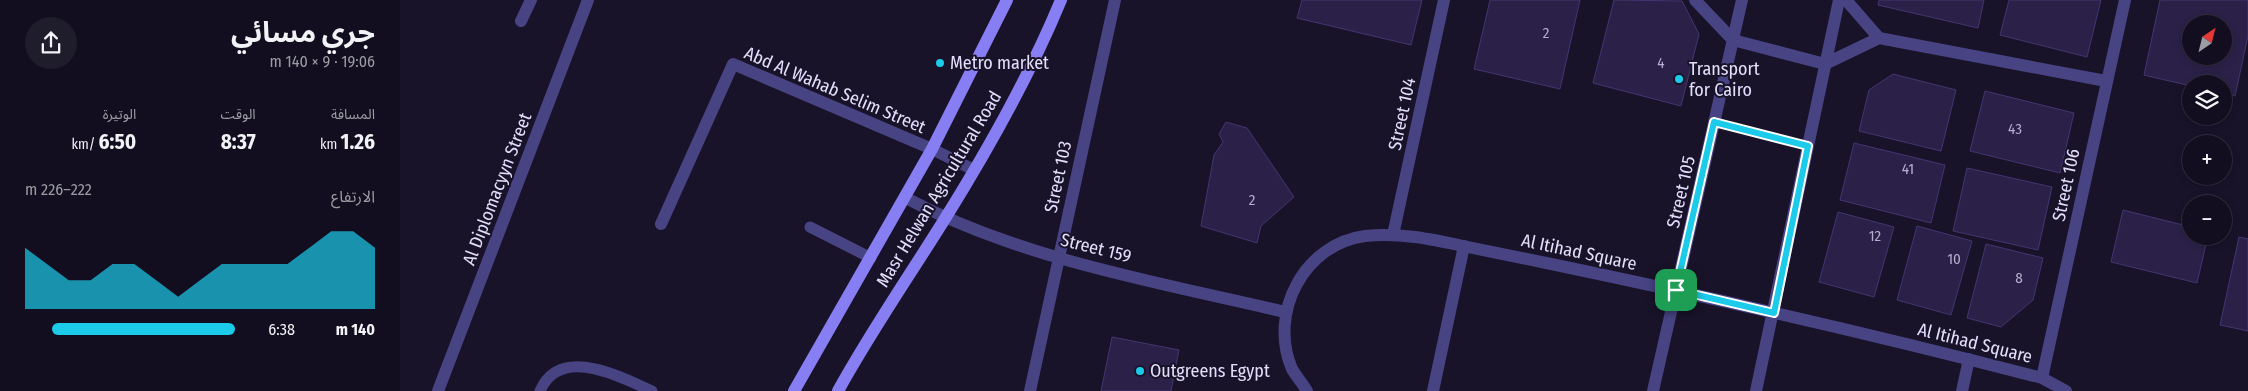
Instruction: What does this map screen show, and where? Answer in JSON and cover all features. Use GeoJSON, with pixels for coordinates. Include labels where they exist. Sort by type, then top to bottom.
{"type":"FeatureCollection","features":[{"type":"Feature","properties":{"kind":"main road","name":"Masr Helwan Agricultural Road"},"geometry":{"type":"LineString","coordinates":[[794,391],[906,198],[1007,0]]}},
{"type":"Feature","properties":{"kind":"main road","name":"Masr Helwan Agricultural Road"},"geometry":{"type":"LineString","coordinates":[[838,391],[880,319],[945,219],[974,170],[1018,92],[1062,0]]}},
{"type":"Feature","properties":{"kind":"street"},"geometry":{"type":"LineString","coordinates":[[521,21],[531,0]]}},
{"type":"Feature","properties":{"kind":"street","name":"Al Diplomacyyn Street"},"geometry":{"type":"LineString","coordinates":[[438,391],[588,0]]}},
{"type":"Feature","properties":{"kind":"street","name":"Street 103"},"geometry":{"type":"LineString","coordinates":[[1030,391],[1116,0]]}},
{"type":"Feature","properties":{"kind":"street","name":"Street 104"},"geometry":{"type":"LineString","coordinates":[[1393,235],[1444,0]]}},
{"type":"Feature","properties":{"kind":"street"},"geometry":{"type":"LineString","coordinates":[[1696,0],[1733,40],[1825,64],[1879,38],[2106,81]]}},
{"type":"Feature","properties":{"kind":"street","name":"Street 105"},"geometry":{"type":"LineString","coordinates":[[1653,391],[1742,0]]}},
{"type":"Feature","properties":{"kind":"street"},"geometry":{"type":"LineString","coordinates":[[1756,391],[1839,0]]}},
{"type":"Feature","properties":{"kind":"street"},"geometry":{"type":"LineString","coordinates":[[1846,0],[1879,38]]}},
{"type":"Feature","properties":{"kind":"street","name":"Street 106"},"geometry":{"type":"LineString","coordinates":[[2042,378],[2125,0]]}},
{"type":"Feature","properties":{"kind":"street","name":"Abd Al Wahab Selim Street"},"geometry":{"type":"LineString","coordinates":[[661,224],[732,64],[932,149],[974,170]]}},
{"type":"Feature","properties":{"kind":"street","name":"Street 159"},"geometry":{"type":"LineString","coordinates":[[906,198],[945,219],[1058,258],[1285,312]]}},
{"type":"Feature","properties":{"kind":"street","name":"Al Itihad Square"},"geometry":{"type":"LineString","coordinates":[[1308,391],[1292,369],[1285,341],[1285,312],[1295,285],[1312,262],[1336,245],[1364,236],[1393,235],[1464,246],[1676,290],[1969,359],[2042,378],[2066,391]]}},
{"type":"Feature","properties":{"kind":"street"},"geometry":{"type":"LineString","coordinates":[[1433,391],[1464,246]]}},
{"type":"Feature","properties":{"kind":"street"},"geometry":{"type":"LineString","coordinates":[[1962,391],[1969,359]]}},
{"type":"Feature","properties":{"kind":"lane"},"geometry":{"type":"LineString","coordinates":[[810,227],[871,258]]}},
{"type":"Feature","properties":{"kind":"lane"},"geometry":{"type":"LineString","coordinates":[[540,391],[552,374],[566,368],[583,366],[602,369],[652,391]]}},
{"type":"Feature","properties":{"kind":"path"},"geometry":{"type":"LineString","coordinates":[[1714,122],[1808,146]]}},
{"type":"Feature","properties":{"kind":"building"},"geometry":{"type":"Polygon","coordinates":[[[1302,0],[1422,0],[1411,45],[1297,18],[1302,0]]]}},
{"type":"Feature","properties":{"kind":"building"},"geometry":{"type":"Polygon","coordinates":[[[1490,0],[1580,0],[1560,89],[1474,69],[1490,0]]]}},
{"type":"Feature","properties":{"kind":"building"},"geometry":{"type":"Polygon","coordinates":[[[1614,0],[1682,1],[1699,34],[1681,106],[1593,83],[1614,0]]]}},
{"type":"Feature","properties":{"kind":"building"},"geometry":{"type":"Polygon","coordinates":[[[1879,0],[1984,0],[1978,28],[1878,5],[1879,0]]]}},
{"type":"Feature","properties":{"kind":"building"},"geometry":{"type":"Polygon","coordinates":[[[2009,0],[2101,0],[2087,57],[2000,35],[2009,0]]]}},
{"type":"Feature","properties":{"kind":"building"},"geometry":{"type":"Polygon","coordinates":[[[2160,0],[2248,0],[2248,36],[2235,96],[2232,95],[2232,75],[2182,75],[2182,84],[2144,75],[2160,0]]]}},
{"type":"Feature","properties":{"kind":"building"},"geometry":{"type":"Polygon","coordinates":[[[1893,74],[1956,90],[1941,151],[1859,131],[1869,90],[1893,74]]]}},
{"type":"Feature","properties":{"kind":"building"},"geometry":{"type":"Polygon","coordinates":[[[1985,91],[2074,113],[2060,173],[1970,151],[1985,91]]]}},
{"type":"Feature","properties":{"kind":"building"},"geometry":{"type":"Polygon","coordinates":[[[1226,122],[1247,128],[1294,197],[1261,226],[1257,243],[1201,226],[1214,155],[1223,142],[1219,134],[1226,122]]]}},
{"type":"Feature","properties":{"kind":"building"},"geometry":{"type":"Polygon","coordinates":[[[1854,143],[1945,165],[1931,223],[1840,200],[1854,143]]]}},
{"type":"Feature","properties":{"kind":"building"},"geometry":{"type":"Polygon","coordinates":[[[1967,168],[2052,187],[2038,250],[1953,231],[1967,168]]]}},
{"type":"Feature","properties":{"kind":"building"},"geometry":{"type":"Polygon","coordinates":[[[2123,210],[2182,225],[2182,245],[2206,245],[2197,283],[2111,262],[2123,210]]]}},
{"type":"Feature","properties":{"kind":"building"},"geometry":{"type":"Polygon","coordinates":[[[1838,212],[1894,227],[1874,297],[1819,282],[1838,212]]]}},
{"type":"Feature","properties":{"kind":"building"},"geometry":{"type":"Polygon","coordinates":[[[1917,226],[1972,241],[1951,315],[1897,300],[1917,226]]]}},
{"type":"Feature","properties":{"kind":"building"},"geometry":{"type":"Polygon","coordinates":[[[2239,237],[2248,239],[2248,331],[2220,325],[2239,237]]]}},
{"type":"Feature","properties":{"kind":"building"},"geometry":{"type":"Polygon","coordinates":[[[1986,244],[2043,258],[2033,300],[2001,327],[1967,318],[1986,244]]]}},
{"type":"Feature","properties":{"kind":"building","name":"Outgreens Egypt"},"geometry":{"type":"Polygon","coordinates":[[[1112,337],[1179,350],[1171,391],[1101,391],[1112,337]]]}},
{"type":"Feature","properties":{"kind":"place","name":"Metro market"},"geometry":{"type":"Point","coordinates":[940,63]}},
{"type":"Feature","properties":{"kind":"place","name":"Transport for Cairo"},"geometry":{"type":"Point","coordinates":[1679,79]}},
{"type":"Feature","properties":{"kind":"place","name":"Outgreens Egypt"},"geometry":{"type":"Point","coordinates":[1140,371]}},
{"type":"Feature","properties":{"kind":"route"},"geometry":{"type":"LineString","coordinates":[[1714,122],[1808,146],[1774,313],[1676,290],[1714,122]]}}]}
